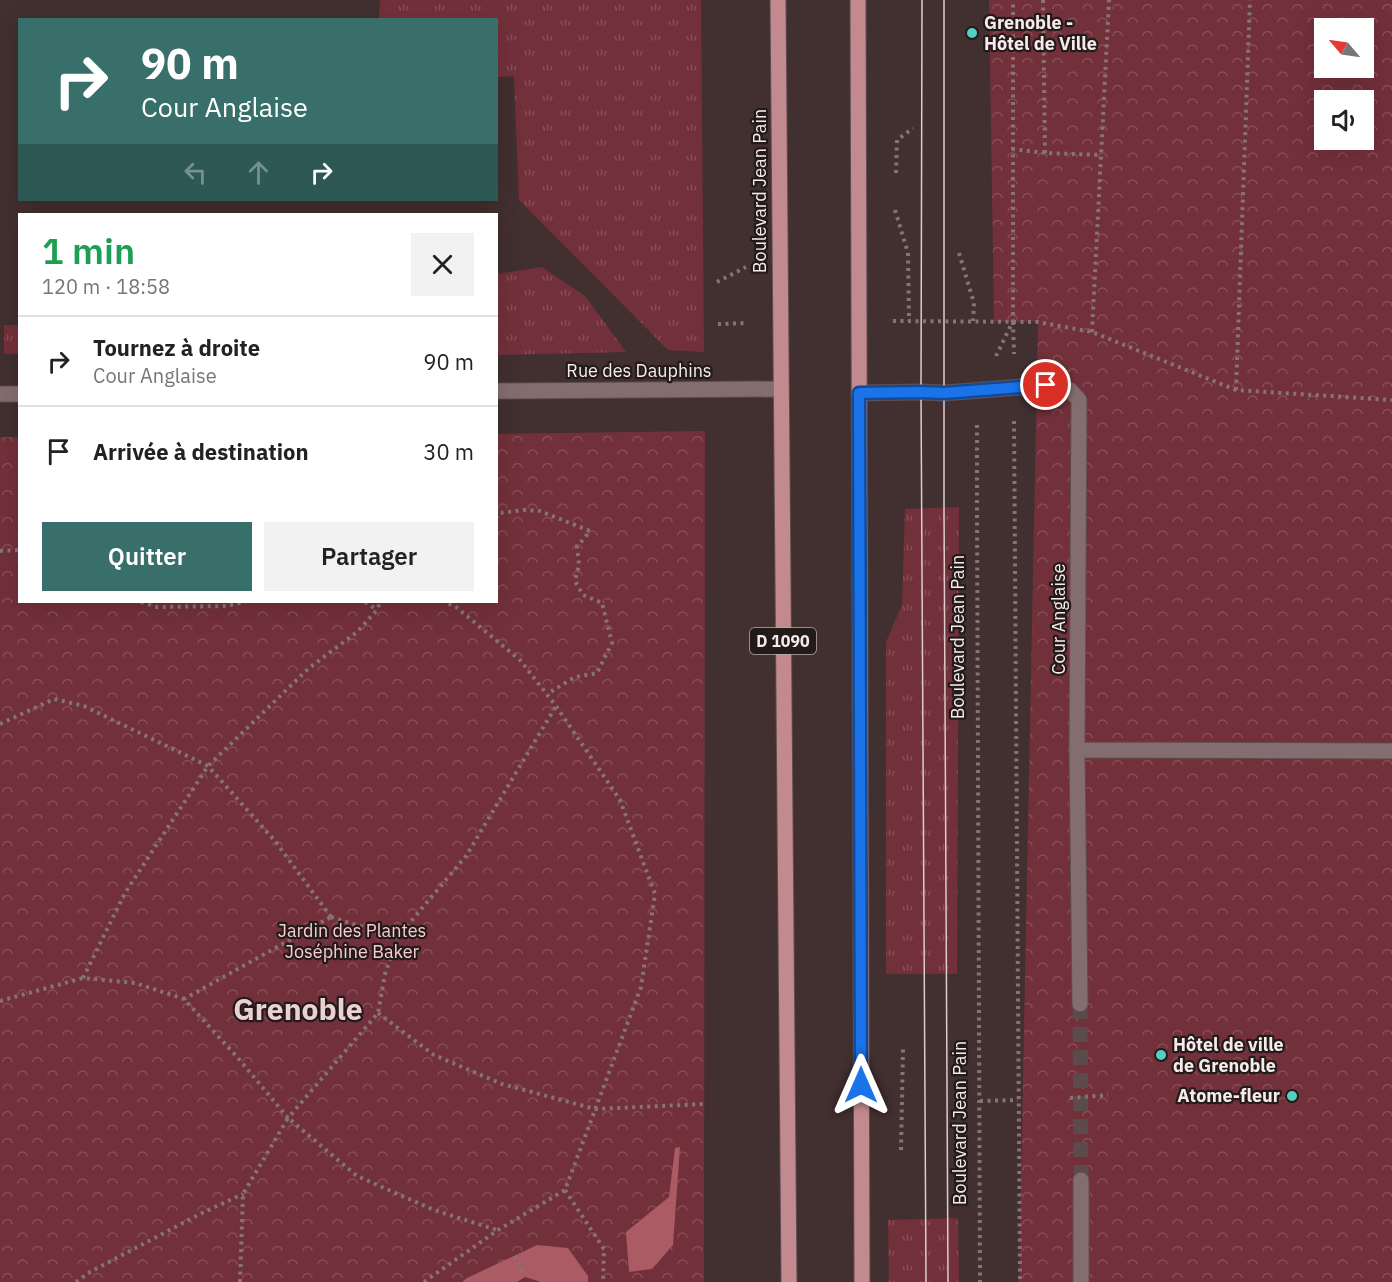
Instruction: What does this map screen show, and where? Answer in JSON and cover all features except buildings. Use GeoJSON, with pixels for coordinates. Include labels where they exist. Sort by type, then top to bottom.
{"type":"FeatureCollection","features":[{"type":"Feature","properties":{"kind":"main road","name":"Boulevard Jean Pain"},"geometry":{"type":"LineString","coordinates":[[778,0],[789,1282]]}},
{"type":"Feature","properties":{"kind":"main road"},"geometry":{"type":"LineString","coordinates":[[858,0],[862,1282]]}},
{"type":"Feature","properties":{"kind":"street","name":"Cour Anglaise"},"geometry":{"type":"LineString","coordinates":[[859,393],[944,393],[1046,385],[1070,390],[1079,400],[1077,750],[1080,1004]]}},
{"type":"Feature","properties":{"kind":"street","name":"Rue des Dauphins"},"geometry":{"type":"LineString","coordinates":[[498,391],[781,389]]}},
{"type":"Feature","properties":{"kind":"street"},"geometry":{"type":"LineString","coordinates":[[0,394],[18,394]]}},
{"type":"Feature","properties":{"kind":"street"},"geometry":{"type":"LineString","coordinates":[[1077,750],[1392,751]]}},
{"type":"Feature","properties":{"kind":"street"},"geometry":{"type":"LineString","coordinates":[[1081,1180],[1081,1282]]}},
{"type":"Feature","properties":{"kind":"path","name":"Boulevard Jean Pain"},"geometry":{"type":"LineString","coordinates":[[980,1282],[976,508],[978,391],[1013,321],[1012,0]]}},
{"type":"Feature","properties":{"kind":"path"},"geometry":{"type":"LineString","coordinates":[[1043,0],[1045,153]]}},
{"type":"Feature","properties":{"kind":"path"},"geometry":{"type":"LineString","coordinates":[[1092,332],[1109,0]]}},
{"type":"Feature","properties":{"kind":"path"},"geometry":{"type":"LineString","coordinates":[[1236,390],[1250,0]]}},
{"type":"Feature","properties":{"kind":"path"},"geometry":{"type":"LineString","coordinates":[[896,175],[897,140],[913,128]]}},
{"type":"Feature","properties":{"kind":"path"},"geometry":{"type":"LineString","coordinates":[[1012,149],[1101,155]]}},
{"type":"Feature","properties":{"kind":"path"},"geometry":{"type":"LineString","coordinates":[[895,210],[908,253],[909,321]]}},
{"type":"Feature","properties":{"kind":"path"},"geometry":{"type":"LineString","coordinates":[[959,253],[974,303],[973,321]]}},
{"type":"Feature","properties":{"kind":"path"},"geometry":{"type":"LineString","coordinates":[[717,282],[752,264]]}},
{"type":"Feature","properties":{"kind":"path"},"geometry":{"type":"LineString","coordinates":[[1013,321],[1038,322],[1092,332],[1236,390],[1392,400]]}},
{"type":"Feature","properties":{"kind":"path"},"geometry":{"type":"LineString","coordinates":[[1014,388],[1020,1282]]}},
{"type":"Feature","properties":{"kind":"path"},"geometry":{"type":"LineString","coordinates":[[498,515],[524,510],[540,511],[590,531],[577,547],[579,565],[575,581],[583,595],[602,603],[612,643],[597,673],[575,677],[547,694]]}},
{"type":"Feature","properties":{"kind":"path"},"geometry":{"type":"LineString","coordinates":[[0,551],[18,550]]}},
{"type":"Feature","properties":{"kind":"path"},"geometry":{"type":"LineString","coordinates":[[144,603],[157,607],[227,606],[240,603]]}},
{"type":"Feature","properties":{"kind":"path"},"geometry":{"type":"LineString","coordinates":[[366,603],[377,610]]}},
{"type":"Feature","properties":{"kind":"path"},"geometry":{"type":"LineString","coordinates":[[83,978],[125,893],[208,766],[309,668],[357,632],[377,610],[380,603]]}},
{"type":"Feature","properties":{"kind":"path"},"geometry":{"type":"LineString","coordinates":[[423,1282],[498,1230],[565,1190],[641,987],[655,894],[620,800],[556,706],[520,660],[456,607],[447,603]]}},
{"type":"Feature","properties":{"kind":"path"},"geometry":{"type":"LineString","coordinates":[[0,724],[54,699],[84,706],[208,766],[275,841],[331,917],[397,938]]}},
{"type":"Feature","properties":{"kind":"path"},"geometry":{"type":"LineString","coordinates":[[240,1282],[243,1194],[288,1118],[378,1013],[385,974],[397,938],[466,856],[556,706]]}},
{"type":"Feature","properties":{"kind":"path"},"geometry":{"type":"LineString","coordinates":[[184,999],[331,917]]}},
{"type":"Feature","properties":{"kind":"path"},"geometry":{"type":"LineString","coordinates":[[0,1001],[83,978],[135,983],[184,999],[238,1058],[288,1118],[357,1176],[434,1210],[498,1230]]}},
{"type":"Feature","properties":{"kind":"path"},"geometry":{"type":"LineString","coordinates":[[378,1013],[434,1055],[502,1084],[595,1109],[705,1104]]}},
{"type":"Feature","properties":{"kind":"path"},"geometry":{"type":"LineString","coordinates":[[901,1150],[903,1049]]}},
{"type":"Feature","properties":{"kind":"path"},"geometry":{"type":"LineString","coordinates":[[1070,1098],[1108,1095]]}},
{"type":"Feature","properties":{"kind":"path"},"geometry":{"type":"LineString","coordinates":[[980,1101],[1018,1100]]}},
{"type":"Feature","properties":{"kind":"path"},"geometry":{"type":"LineString","coordinates":[[565,1190],[604,1249],[603,1282]]}},
{"type":"Feature","properties":{"kind":"path"},"geometry":{"type":"LineString","coordinates":[[76,1282],[90,1272],[200,1214],[243,1194]]}},
{"type":"Feature","properties":{"kind":"path"},"geometry":{"type":"LineString","coordinates":[[515,1256],[524,1277]]}},
{"type":"Feature","properties":{"kind":"green space"},"geometry":{"type":"Polygon","coordinates":[[[380,0],[701,0],[704,352],[668,350],[519,200],[514,76],[498,77],[498,18],[379,18],[380,0]]]}},
{"type":"Feature","properties":{"kind":"green space"},"geometry":{"type":"Polygon","coordinates":[[[989,0],[1392,0],[1392,1282],[1019,1282],[1038,322],[994,322],[989,0]]]}},
{"type":"Feature","properties":{"kind":"green space"},"geometry":{"type":"Polygon","coordinates":[[[542,267],[585,296],[626,352],[498,355],[498,274],[542,267]]]}},
{"type":"Feature","properties":{"kind":"green space"},"geometry":{"type":"Polygon","coordinates":[[[4,325],[18,325],[18,354],[4,354],[4,325]]]}},
{"type":"Feature","properties":{"kind":"green space","name":"Jardin des Plantes Joséphine Baker"},"geometry":{"type":"Polygon","coordinates":[[[705,431],[704,1282],[0,1282],[0,437],[18,437],[18,603],[498,603],[498,434],[705,431]]]}},
{"type":"Feature","properties":{"kind":"green space"},"geometry":{"type":"Polygon","coordinates":[[[959,507],[957,974],[886,974],[886,642],[902,605],[905,509],[959,507]]]}},
{"type":"Feature","properties":{"kind":"green space"},"geometry":{"type":"Polygon","coordinates":[[[958,1218],[959,1282],[889,1282],[888,1220],[958,1218]]]}},
{"type":"Feature","properties":{"kind":"shaded area"},"geometry":{"type":"Polygon","coordinates":[[[680,1147],[673,1245],[652,1269],[629,1272],[626,1232],[669,1197],[675,1148],[680,1147]]]}},
{"type":"Feature","properties":{"kind":"shaded area"},"geometry":{"type":"Polygon","coordinates":[[[537,1245],[568,1248],[588,1276],[588,1282],[541,1282],[525,1277],[517,1282],[462,1282],[467,1278],[537,1245]]]}},
{"type":"Feature","properties":{"kind":"tunnel"},"geometry":{"type":"LineString","coordinates":[[1080,1004],[1081,1180]]}},
{"type":"Feature","properties":{"kind":"tram line"},"geometry":{"type":"LineString","coordinates":[[922,0],[921,392],[926,1282]]}},
{"type":"Feature","properties":{"kind":"tram line"},"geometry":{"type":"LineString","coordinates":[[944,0],[948,1282]]}},
{"type":"Feature","properties":{"kind":"place","name":"Grenoble - Hôtel de Ville"},"geometry":{"type":"Point","coordinates":[972,33]}},
{"type":"Feature","properties":{"kind":"place","name":"Hôtel de ville de Grenoble"},"geometry":{"type":"Point","coordinates":[1161,1055]}},
{"type":"Feature","properties":{"kind":"place","name":"Atome-fleur"},"geometry":{"type":"Point","coordinates":[1292,1096]}},
{"type":"Feature","properties":{"kind":"district","name":"Grenoble"},"geometry":{"type":"Point","coordinates":[298,1010]}},
{"type":"Feature","properties":{"kind":"route"},"geometry":{"type":"LineString","coordinates":[[861,1085],[859,393],[944,393],[1046,385]]}}]}
